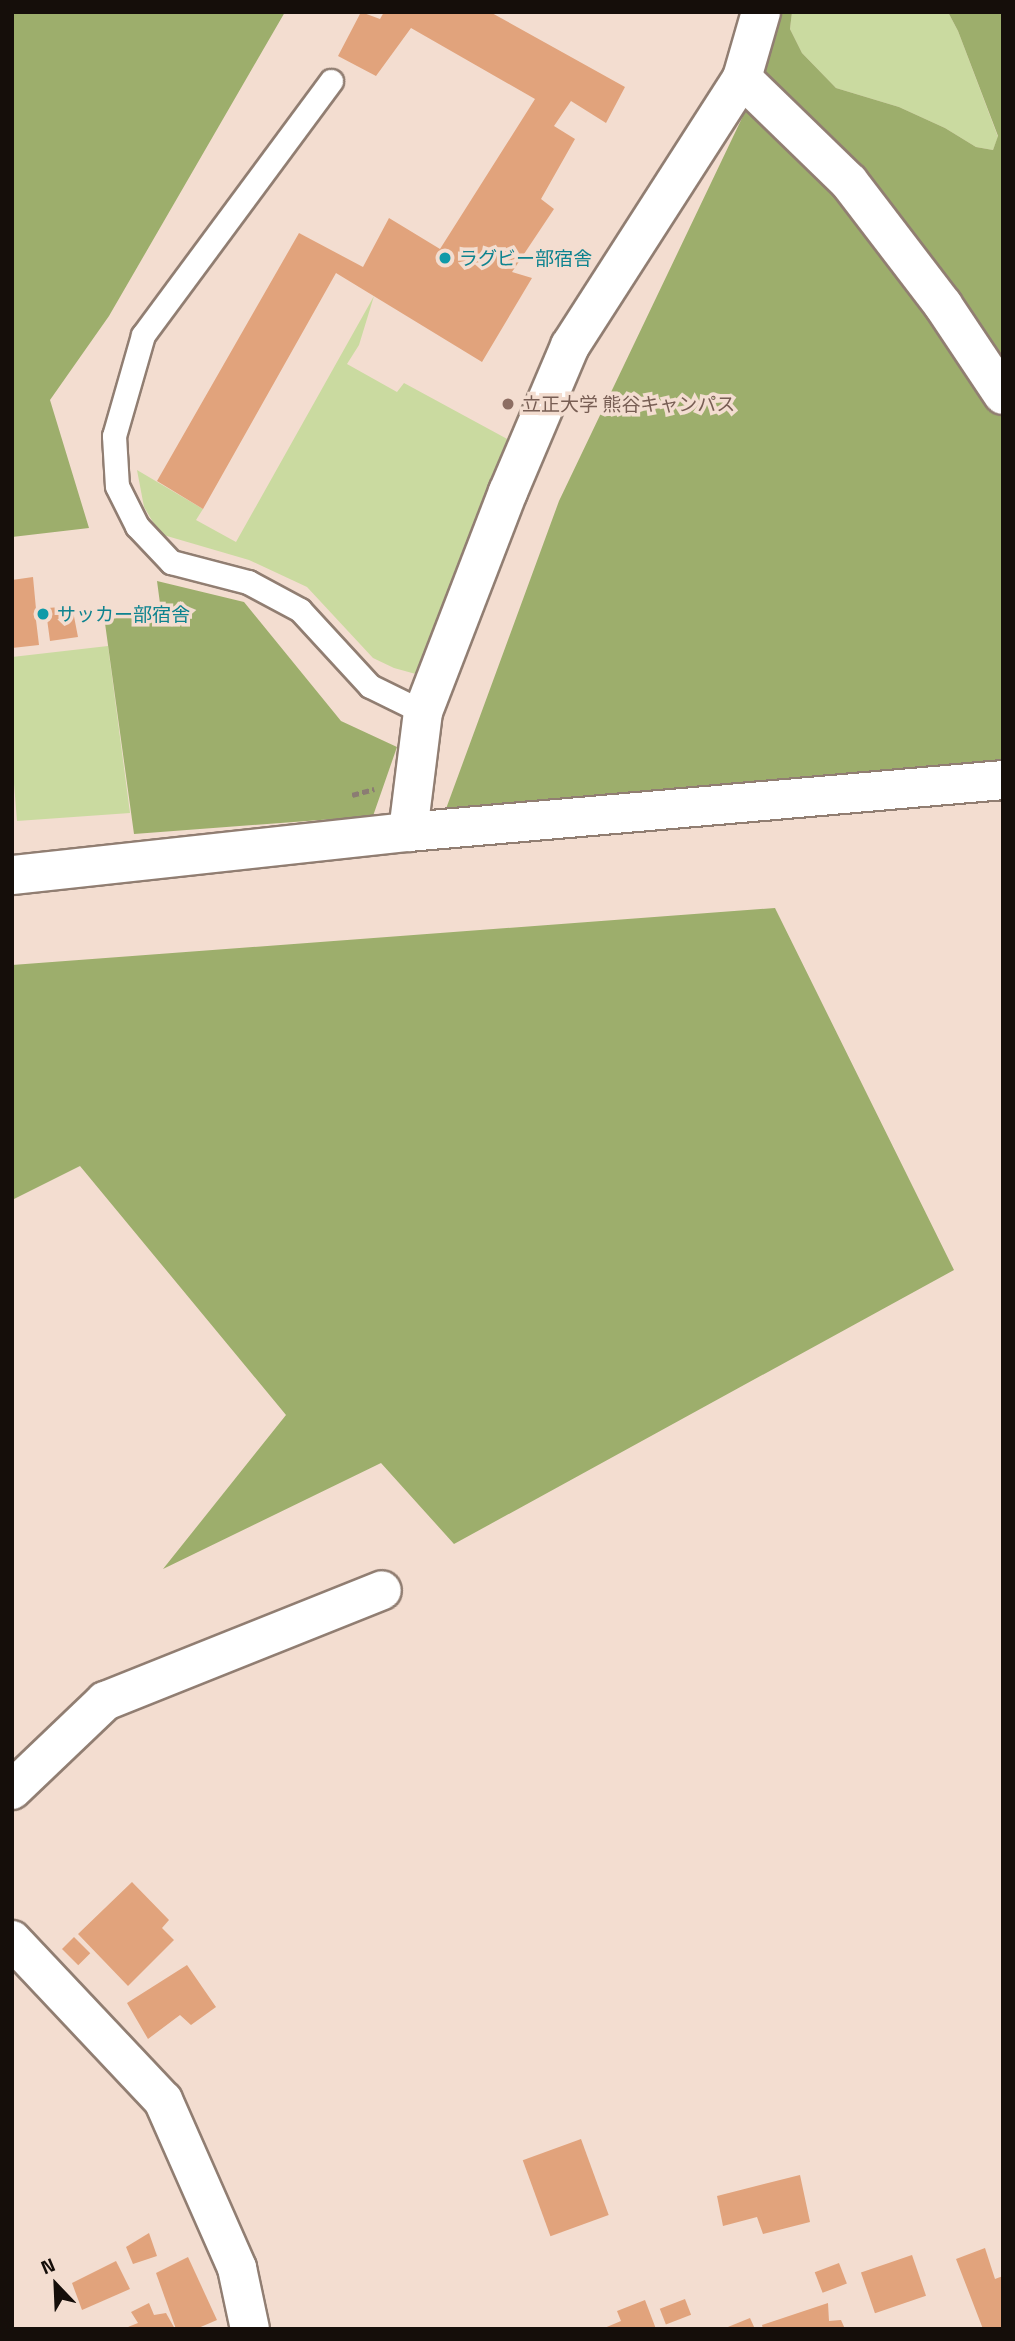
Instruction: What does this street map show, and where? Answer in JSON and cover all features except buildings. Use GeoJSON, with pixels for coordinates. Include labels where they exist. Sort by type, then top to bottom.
{"type":"FeatureCollection","features":[{"type":"Feature","properties":{"kind":"street"},"geometry":{"type":"LineString","coordinates":[[408,832],[424,712],[508,492],[570,346],[742,78],[761,12]]}},
{"type":"Feature","properties":{"kind":"street"},"geometry":{"type":"LineString","coordinates":[[742,78],[849,182],[943,305],[1003,395]]}},
{"type":"Feature","properties":{"kind":"street"},"geometry":{"type":"LineString","coordinates":[[12,875],[408,832],[1003,780]]}},
{"type":"Feature","properties":{"kind":"street"},"geometry":{"type":"LineString","coordinates":[[12,1790],[105,1701],[382,1590]]}},
{"type":"Feature","properties":{"kind":"street"},"geometry":{"type":"LineString","coordinates":[[12,1940],[163,2100],[237,2268],[250,2329]]}},
{"type":"Feature","properties":{"kind":"lane"},"geometry":{"type":"LineString","coordinates":[[331,81],[143,335],[114,436],[117,486],[137,526],[171,562],[248,582],[300,610],[370,686],[424,712]]}},
{"type":"Feature","properties":{"kind":"green space"},"geometry":{"type":"Polygon","coordinates":[[[12,12],[285,12],[109,316],[50,400],[89,528],[12,537],[12,12]]]}},
{"type":"Feature","properties":{"kind":"green space"},"geometry":{"type":"Polygon","coordinates":[[[775,12],[792,12],[790,29],[802,53],[836,88],[899,107],[945,128],[976,147],[993,150],[998,136],[958,31],[948,12],[1003,12],[1003,771],[436,836],[559,501],[765,70],[775,12]]]}},
{"type":"Feature","properties":{"kind":"green space"},"geometry":{"type":"Polygon","coordinates":[[[792,12],[948,12],[958,31],[998,137],[993,150],[976,147],[945,128],[899,107],[836,88],[802,53],[790,29],[792,12]]]}},
{"type":"Feature","properties":{"kind":"green space"},"geometry":{"type":"Polygon","coordinates":[[[374,296],[359,345],[347,364],[397,392],[404,383],[513,442],[423,676],[394,668],[373,658],[307,587],[249,560],[160,534],[144,507],[137,470],[203,509],[196,520],[236,542],[374,296]]]}},
{"type":"Feature","properties":{"kind":"green space"},"geometry":{"type":"Polygon","coordinates":[[[157,581],[244,602],[341,721],[397,747],[373,816],[134,834],[104,616],[161,611],[157,581]]]}},
{"type":"Feature","properties":{"kind":"green space"},"geometry":{"type":"Polygon","coordinates":[[[108,646],[130,813],[17,821],[12,758],[12,657],[108,646]]]}},
{"type":"Feature","properties":{"kind":"green space"},"geometry":{"type":"Polygon","coordinates":[[[775,908],[954,1270],[454,1544],[381,1463],[163,1569],[286,1415],[80,1166],[12,1200],[12,965],[775,908]]]}},
{"type":"Feature","properties":{"kind":"place","name":"ラグビー部宿舎"},"geometry":{"type":"Point","coordinates":[445,258]}},
{"type":"Feature","properties":{"kind":"place","name":"立正大学 熊谷キャンパス"},"geometry":{"type":"Point","coordinates":[508,404]}},
{"type":"Feature","properties":{"kind":"place","name":"サッカー部宿舎"},"geometry":{"type":"Point","coordinates":[43,614]}}]}
